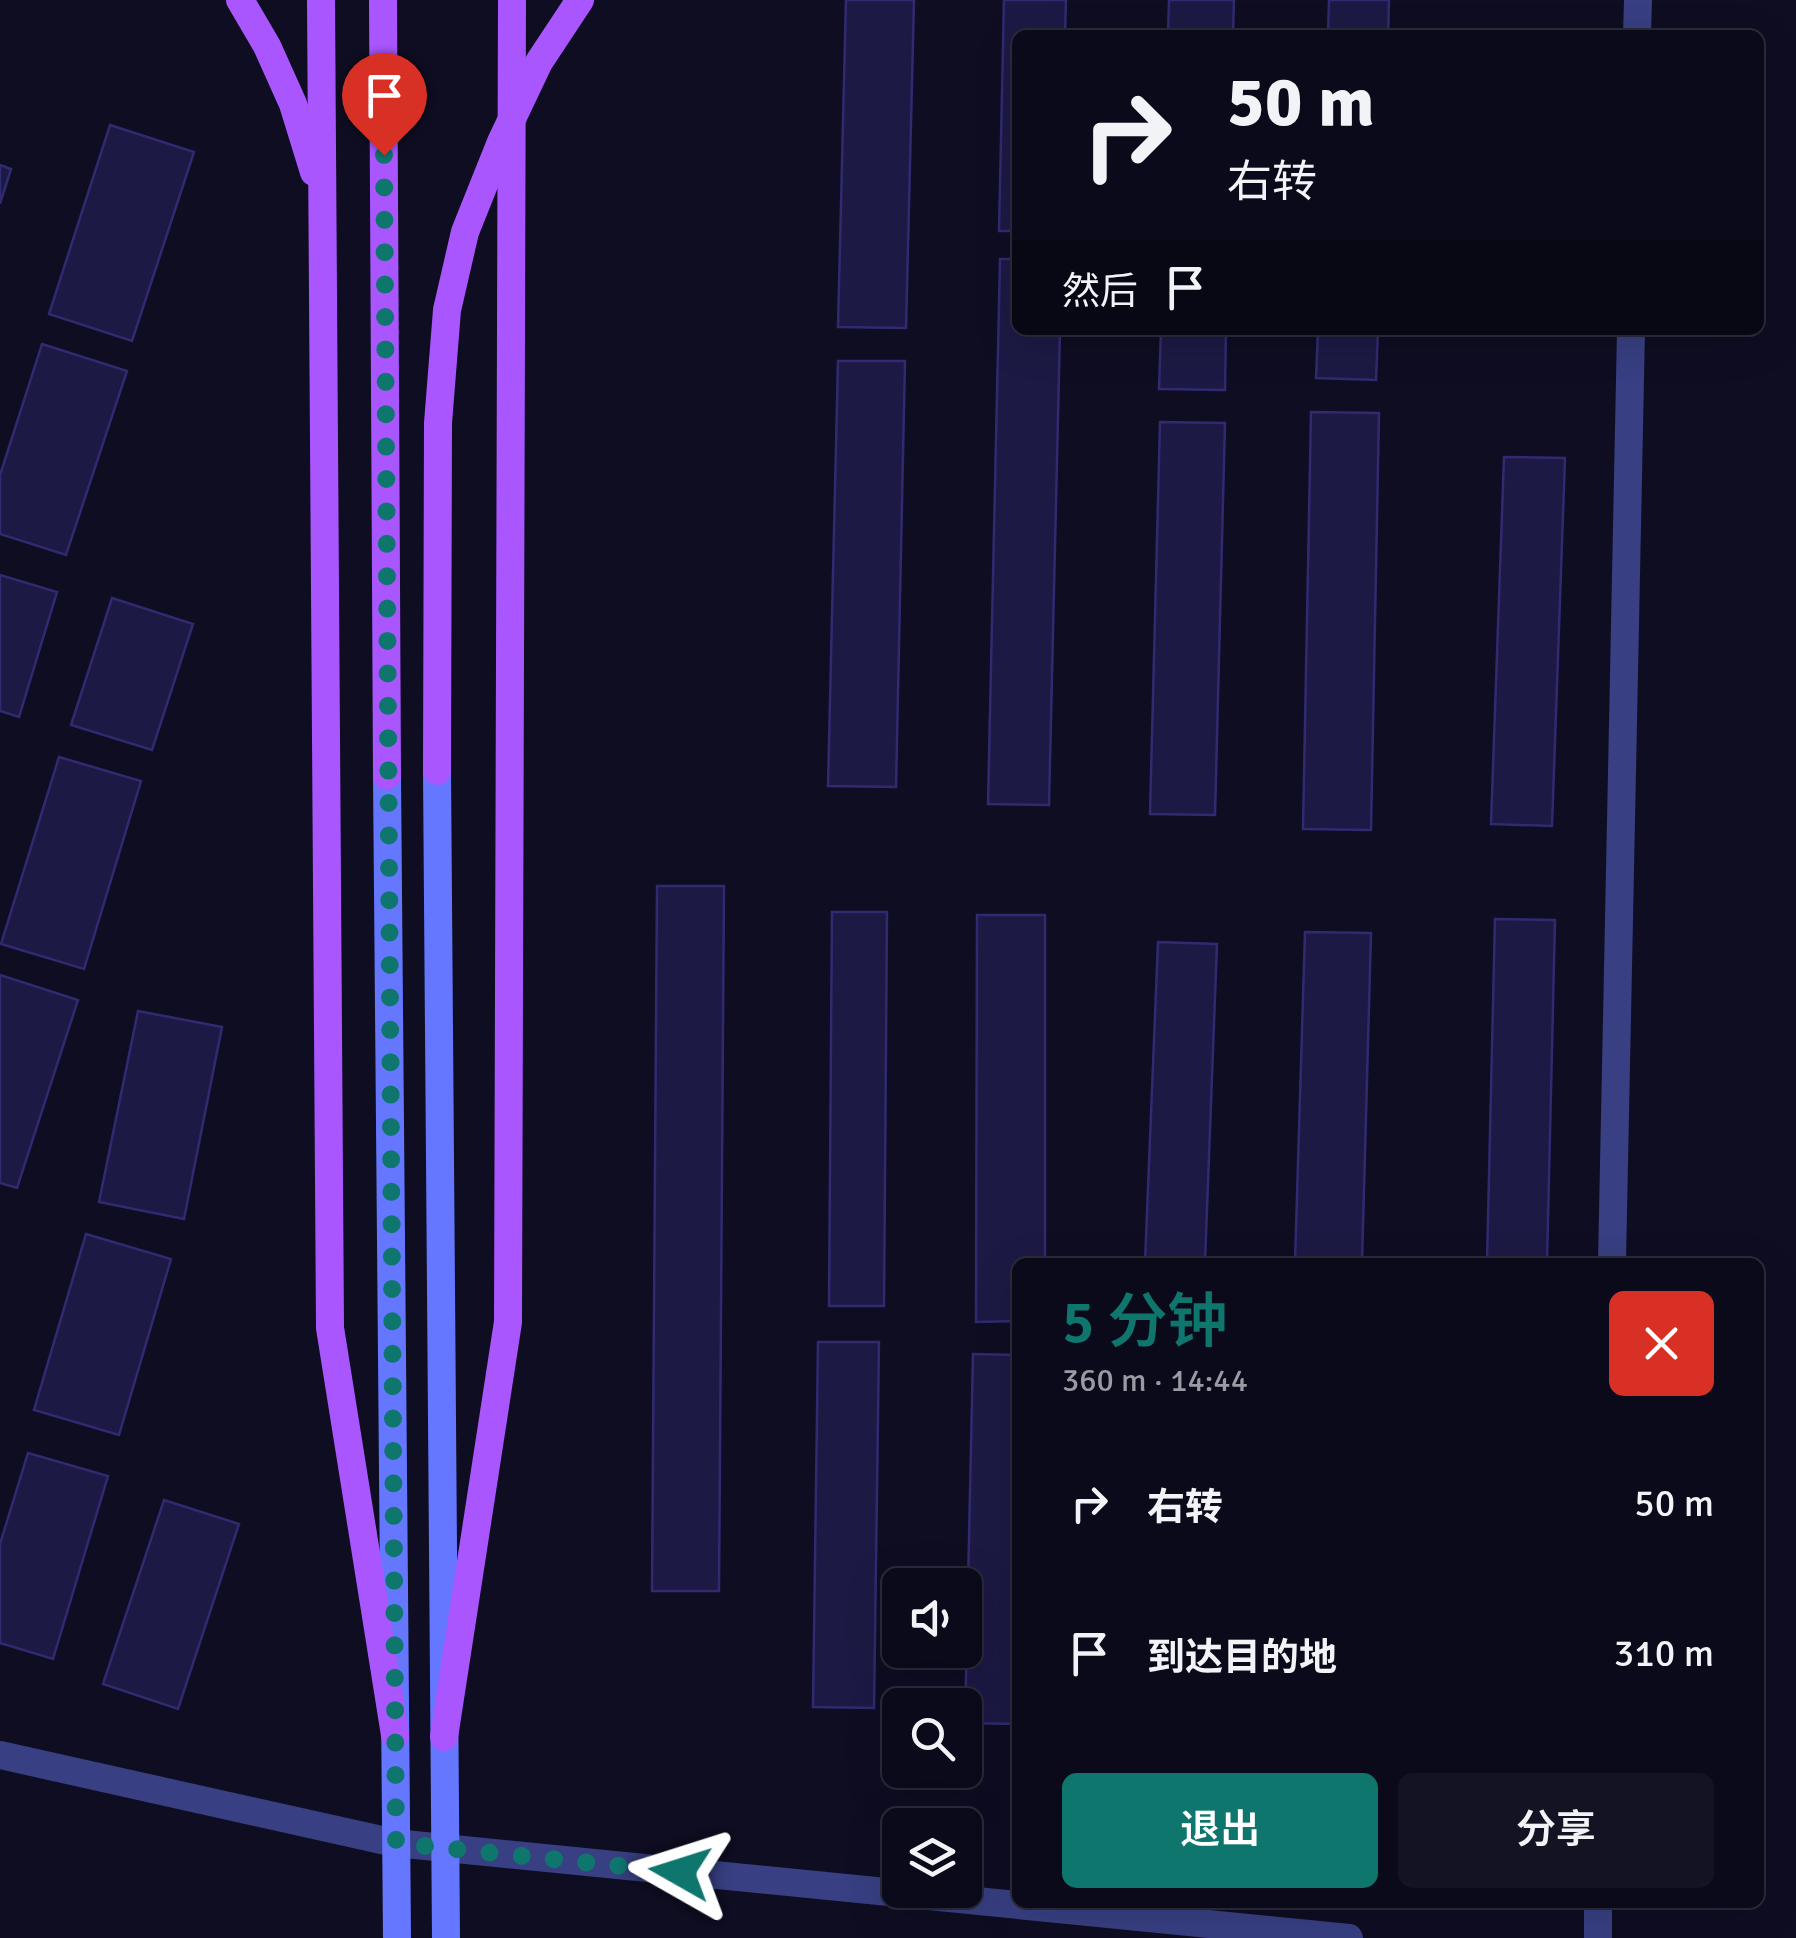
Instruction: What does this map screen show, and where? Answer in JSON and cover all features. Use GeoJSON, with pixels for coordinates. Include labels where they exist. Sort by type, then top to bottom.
{"type":"FeatureCollection","features":[{"type":"Feature","properties":{"kind":"main road"},"geometry":{"type":"LineString","coordinates":[[240,0],[268,46],[293,104],[323,200]]}},
{"type":"Feature","properties":{"kind":"main road"},"geometry":{"type":"LineString","coordinates":[[321,0],[330,1328],[395,1734]]}},
{"type":"Feature","properties":{"kind":"main road"},"geometry":{"type":"LineString","coordinates":[[383,0],[397,1938]]}},
{"type":"Feature","properties":{"kind":"main road"},"geometry":{"type":"LineString","coordinates":[[446,1938],[438,423],[447,310],[466,232],[501,142],[539,62],[580,0]]}},
{"type":"Feature","properties":{"kind":"main road"},"geometry":{"type":"LineString","coordinates":[[444,1738],[508,1322],[514,4]]}},
{"type":"Feature","properties":{"kind":"street"},"geometry":{"type":"LineString","coordinates":[[1637,30],[1638,0]]}},
{"type":"Feature","properties":{"kind":"street"},"geometry":{"type":"LineString","coordinates":[[1612,1258],[1631,335]]}},
{"type":"Feature","properties":{"kind":"street"},"geometry":{"type":"LineString","coordinates":[[0,1755],[396,1843],[1012,1905]]}},
{"type":"Feature","properties":{"kind":"street"},"geometry":{"type":"LineString","coordinates":[[1047,1908],[1348,1938]]}},
{"type":"Feature","properties":{"kind":"street"},"geometry":{"type":"LineString","coordinates":[[1598,1908],[1598,1938]]}},
{"type":"Feature","properties":{"kind":"building"},"geometry":{"type":"Polygon","coordinates":[[[846,0],[914,0],[906,328],[838,327],[846,0]]]}},
{"type":"Feature","properties":{"kind":"building"},"geometry":{"type":"Polygon","coordinates":[[[1004,0],[1066,0],[1065,30],[1012,30],[1012,231],[999,231],[1004,0]]]}},
{"type":"Feature","properties":{"kind":"building"},"geometry":{"type":"Polygon","coordinates":[[[1169,0],[1234,0],[1233,30],[1168,30],[1169,0]]]}},
{"type":"Feature","properties":{"kind":"building"},"geometry":{"type":"Polygon","coordinates":[[[1329,0],[1389,0],[1388,30],[1328,30],[1329,0]]]}},
{"type":"Feature","properties":{"kind":"building"},"geometry":{"type":"Polygon","coordinates":[[[110,125],[194,152],[132,341],[49,314],[110,125]]]}},
{"type":"Feature","properties":{"kind":"building"},"geometry":{"type":"Polygon","coordinates":[[[0,165],[11,169],[0,204],[0,165]]]}},
{"type":"Feature","properties":{"kind":"building"},"geometry":{"type":"Polygon","coordinates":[[[1000,259],[1012,259],[1012,335],[1060,335],[1049,805],[988,804],[1000,259]]]}},
{"type":"Feature","properties":{"kind":"building"},"geometry":{"type":"Polygon","coordinates":[[[1161,335],[1226,335],[1225,390],[1159,389],[1161,335]]]}},
{"type":"Feature","properties":{"kind":"building"},"geometry":{"type":"Polygon","coordinates":[[[1318,335],[1378,335],[1376,380],[1316,378],[1318,335]]]}},
{"type":"Feature","properties":{"kind":"building"},"geometry":{"type":"Polygon","coordinates":[[[42,344],[127,371],[66,555],[0,534],[0,475],[42,344]]]}},
{"type":"Feature","properties":{"kind":"building"},"geometry":{"type":"Polygon","coordinates":[[[838,361],[905,361],[896,787],[828,786],[838,361]]]}},
{"type":"Feature","properties":{"kind":"building"},"geometry":{"type":"Polygon","coordinates":[[[1311,412],[1379,413],[1371,830],[1303,829],[1311,412]]]}},
{"type":"Feature","properties":{"kind":"building"},"geometry":{"type":"Polygon","coordinates":[[[1160,422],[1225,423],[1215,815],[1150,814],[1160,422]]]}},
{"type":"Feature","properties":{"kind":"building"},"geometry":{"type":"Polygon","coordinates":[[[1504,457],[1565,458],[1552,826],[1491,824],[1504,457]]]}},
{"type":"Feature","properties":{"kind":"building"},"geometry":{"type":"Polygon","coordinates":[[[0,575],[57,592],[19,717],[0,711],[0,575]]]}},
{"type":"Feature","properties":{"kind":"building"},"geometry":{"type":"Polygon","coordinates":[[[112,598],[193,624],[152,750],[71,725],[112,598]]]}},
{"type":"Feature","properties":{"kind":"building"},"geometry":{"type":"Polygon","coordinates":[[[59,757],[141,781],[84,969],[1,944],[59,757]]]}},
{"type":"Feature","properties":{"kind":"building"},"geometry":{"type":"Polygon","coordinates":[[[657,886],[724,886],[719,1591],[652,1591],[657,886]]]}},
{"type":"Feature","properties":{"kind":"building"},"geometry":{"type":"Polygon","coordinates":[[[832,912],[887,912],[884,1306],[829,1306],[832,912]]]}},
{"type":"Feature","properties":{"kind":"building"},"geometry":{"type":"Polygon","coordinates":[[[977,915],[1045,915],[1045,1258],[1012,1258],[1012,1321],[976,1322],[977,915]]]}},
{"type":"Feature","properties":{"kind":"building"},"geometry":{"type":"Polygon","coordinates":[[[1495,919],[1555,920],[1547,1258],[1487,1258],[1495,919]]]}},
{"type":"Feature","properties":{"kind":"building"},"geometry":{"type":"Polygon","coordinates":[[[1305,932],[1371,933],[1362,1258],[1295,1258],[1305,932]]]}},
{"type":"Feature","properties":{"kind":"building"},"geometry":{"type":"Polygon","coordinates":[[[1158,942],[1217,944],[1205,1258],[1145,1258],[1158,942]]]}},
{"type":"Feature","properties":{"kind":"building"},"geometry":{"type":"Polygon","coordinates":[[[0,975],[78,1000],[17,1188],[0,1183],[0,975]]]}},
{"type":"Feature","properties":{"kind":"building"},"geometry":{"type":"Polygon","coordinates":[[[138,1011],[222,1027],[184,1219],[99,1202],[138,1011]]]}},
{"type":"Feature","properties":{"kind":"building"},"geometry":{"type":"Polygon","coordinates":[[[86,1234],[171,1259],[119,1435],[34,1410],[86,1234]]]}},
{"type":"Feature","properties":{"kind":"building"},"geometry":{"type":"Polygon","coordinates":[[[818,1342],[879,1342],[874,1708],[813,1707],[818,1342]]]}},
{"type":"Feature","properties":{"kind":"building"},"geometry":{"type":"Polygon","coordinates":[[[973,1354],[1012,1355],[1012,1724],[982,1723],[982,1688],[966,1688],[966,1668],[982,1668],[982,1568],[968,1568],[973,1354]]]}},
{"type":"Feature","properties":{"kind":"building"},"geometry":{"type":"Polygon","coordinates":[[[28,1453],[108,1476],[53,1659],[0,1643],[0,1544],[28,1453]]]}},
{"type":"Feature","properties":{"kind":"building"},"geometry":{"type":"Polygon","coordinates":[[[164,1500],[239,1524],[178,1709],[103,1684],[164,1500]]]}},
{"type":"Feature","properties":{"kind":"route"},"geometry":{"type":"LineString","coordinates":[[384,155],[396,1843],[680,1872]]}}]}
